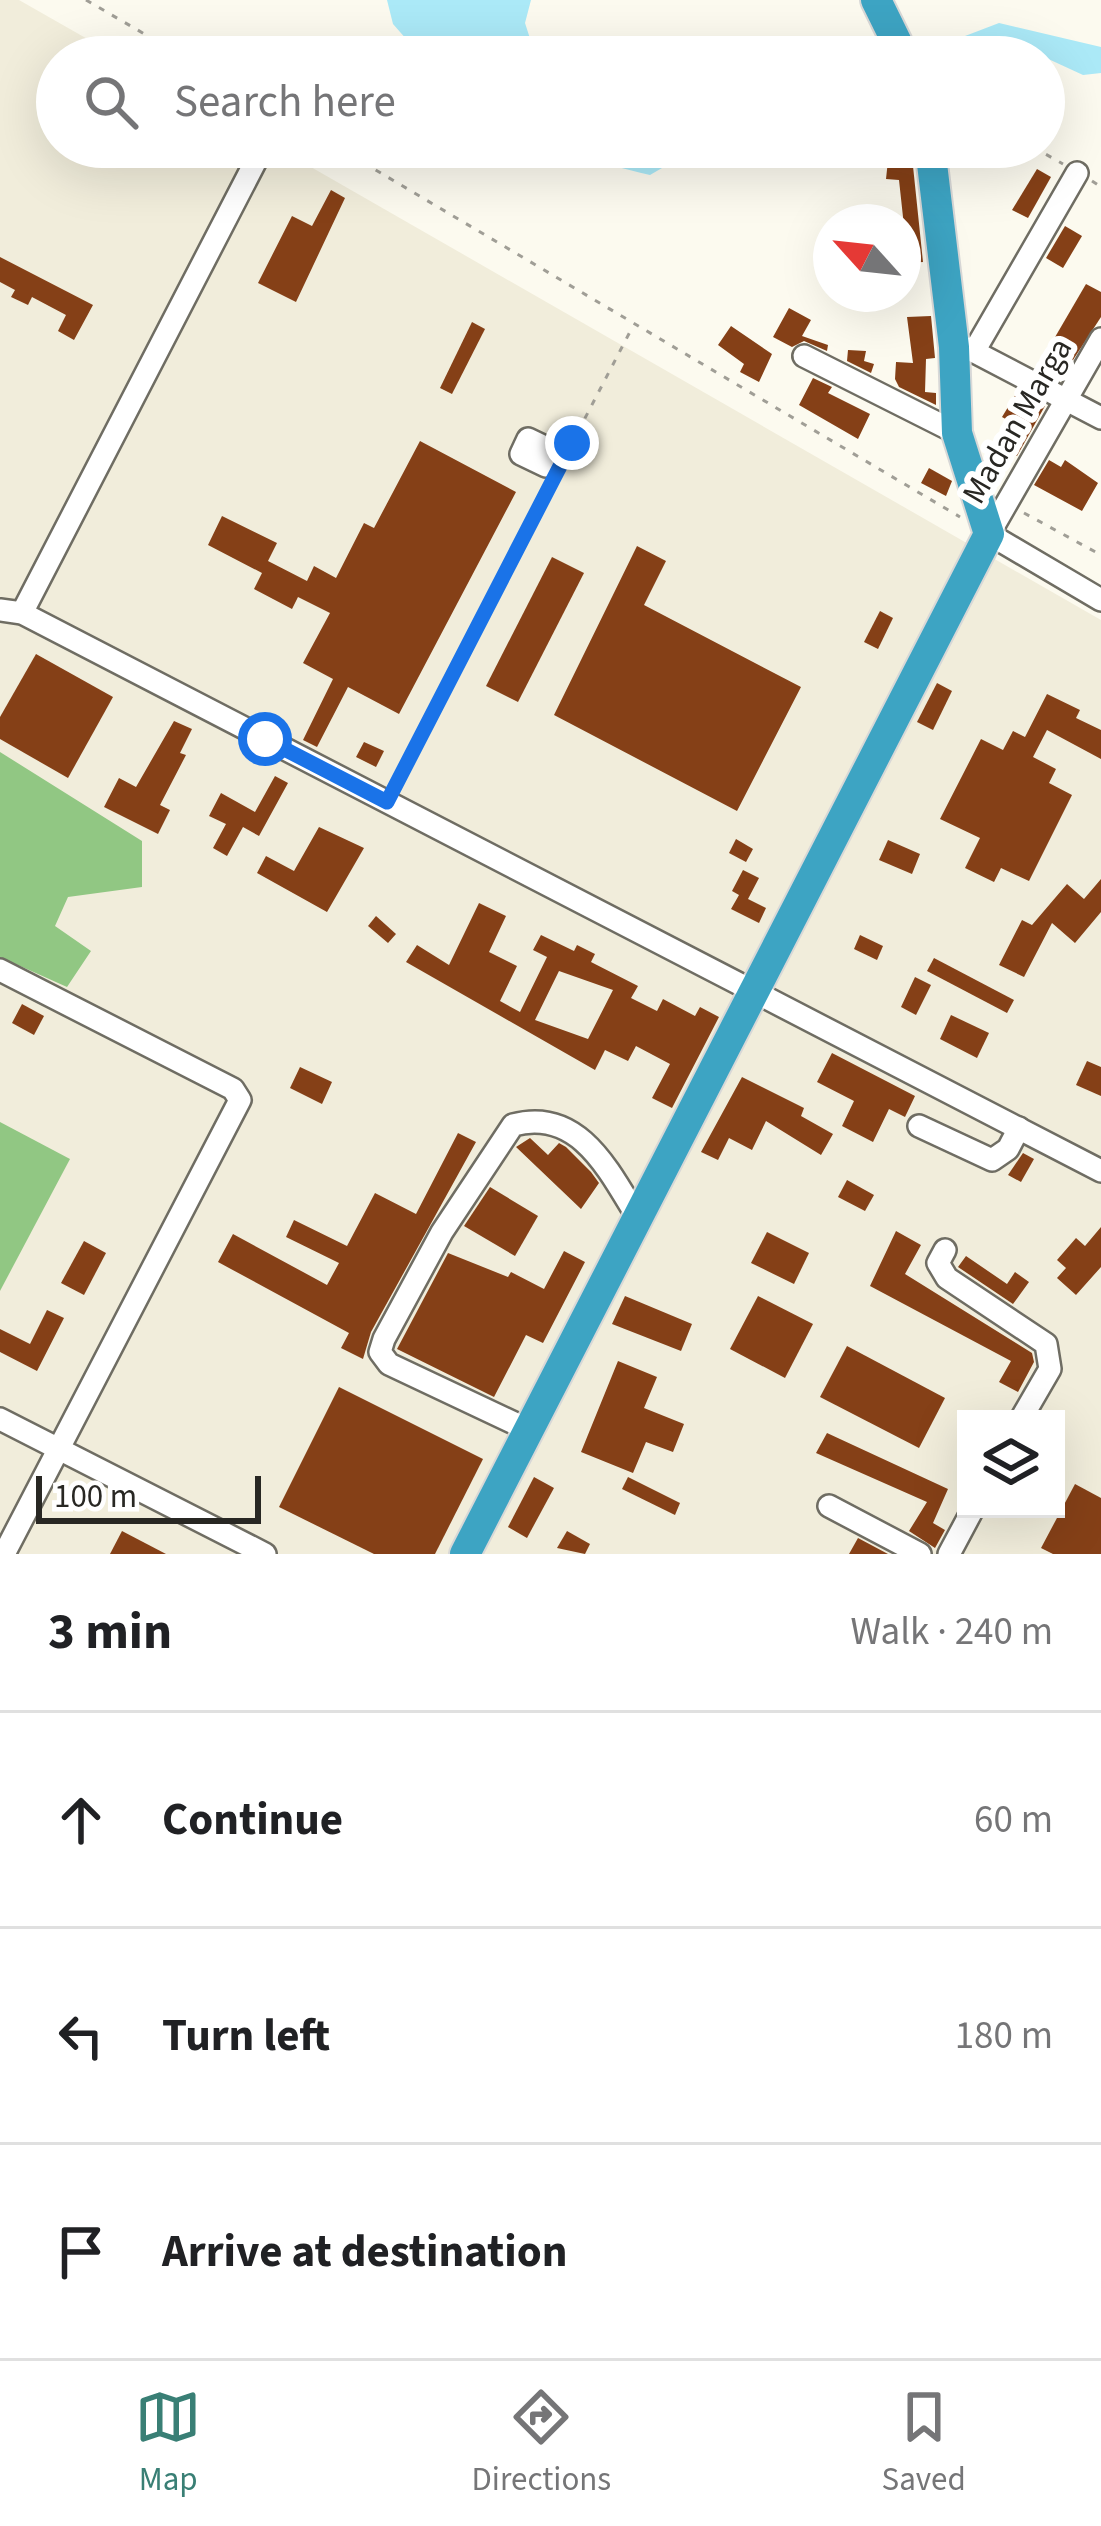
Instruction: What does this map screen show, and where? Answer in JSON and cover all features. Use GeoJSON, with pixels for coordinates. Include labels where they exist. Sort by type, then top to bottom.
{"type":"FeatureCollection","features":[{"type":"Feature","properties":{"kind":"highway"},"geometry":{"type":"LineString","coordinates":[[876,0],[894,36]]}},
{"type":"Feature","properties":{"kind":"highway"},"geometry":{"type":"LineString","coordinates":[[466,1554],[989,534],[957,433],[965,348],[933,168]]}},
{"type":"Feature","properties":{"kind":"street"},"geometry":{"type":"LineString","coordinates":[[252,168],[11,612],[1101,1171]]}},
{"type":"Feature","properties":{"kind":"street"},"geometry":{"type":"LineString","coordinates":[[1077,173],[965,348],[1101,418]]}},
{"type":"Feature","properties":{"kind":"street","name":"Madan Marga"},"geometry":{"type":"LineString","coordinates":[[989,534],[1101,339]]}},
{"type":"Feature","properties":{"kind":"street"},"geometry":{"type":"LineString","coordinates":[[804,356],[957,433]]}},
{"type":"Feature","properties":{"kind":"street"},"geometry":{"type":"LineString","coordinates":[[989,534],[1101,599]]}},
{"type":"Feature","properties":{"kind":"street"},"geometry":{"type":"LineString","coordinates":[[0,970],[233,1089],[241,1100],[4,1554]]}},
{"type":"Feature","properties":{"kind":"street"},"geometry":{"type":"LineString","coordinates":[[529,1430],[389,1364],[380,1352],[384,1339],[442,1232],[513,1125],[533,1120],[554,1123],[588,1144],[599,1153],[638,1218]]}},
{"type":"Feature","properties":{"kind":"street"},"geometry":{"type":"LineString","coordinates":[[920,1126],[992,1160],[1008,1149],[1019,1128]]}},
{"type":"Feature","properties":{"kind":"street"},"geometry":{"type":"LineString","coordinates":[[945,1250],[938,1263],[947,1277],[1046,1344],[1050,1369],[1026,1410]]}},
{"type":"Feature","properties":{"kind":"street"},"geometry":{"type":"LineString","coordinates":[[0,1419],[266,1554]]}},
{"type":"Feature","properties":{"kind":"street"},"geometry":{"type":"LineString","coordinates":[[830,1506],[920,1554]]}},
{"type":"Feature","properties":{"kind":"street"},"geometry":{"type":"LineString","coordinates":[[950,1554],[968,1518]]}},
{"type":"Feature","properties":{"kind":"path"},"geometry":{"type":"LineString","coordinates":[[86,0],[148,36]]}},
{"type":"Feature","properties":{"kind":"path"},"geometry":{"type":"LineString","coordinates":[[373,168],[989,534]]}},
{"type":"Feature","properties":{"kind":"path"},"geometry":{"type":"LineString","coordinates":[[569,449],[634,324]]}},
{"type":"Feature","properties":{"kind":"path"},"geometry":{"type":"LineString","coordinates":[[387,802],[559,470]]}},
{"type":"Feature","properties":{"kind":"path"},"geometry":{"type":"LineString","coordinates":[[1007,503],[1101,555]]}},
{"type":"Feature","properties":{"kind":"shaded area"},"geometry":{"type":"Polygon","coordinates":[[[0,0],[19,0],[82,36],[36,36],[36,168],[313,168],[1101,620],[1101,1554],[0,1554],[0,0]]]}},
{"type":"Feature","properties":{"kind":"green space"},"geometry":{"type":"Polygon","coordinates":[[[0,752],[142,841],[142,887],[68,897],[55,926],[91,951],[67,987],[0,957],[0,752]]]}},
{"type":"Feature","properties":{"kind":"green space"},"geometry":{"type":"Polygon","coordinates":[[[0,1122],[70,1159],[0,1291],[0,1122]]]}},
{"type":"Feature","properties":{"kind":"water"},"geometry":{"type":"Polygon","coordinates":[[[387,0],[531,0],[525,23],[529,36],[404,36],[393,24],[387,0]]]}},
{"type":"Feature","properties":{"kind":"water"},"geometry":{"type":"Polygon","coordinates":[[[999,23],[1054,36],[965,36],[999,23]]]}},
{"type":"Feature","properties":{"kind":"water"},"geometry":{"type":"Polygon","coordinates":[[[1065,39],[1101,47],[1101,73],[1083,75],[1065,67],[1065,39]]]}},
{"type":"Feature","properties":{"kind":"water"},"geometry":{"type":"Polygon","coordinates":[[[620,168],[662,168],[650,175],[620,168]]]}},
{"type":"Feature","properties":{"kind":"building"},"geometry":{"type":"Polygon","coordinates":[[[887,168],[913,168],[917,204],[902,204],[899,180],[886,179],[887,168]]]}},
{"type":"Feature","properties":{"kind":"building"},"geometry":{"type":"Polygon","coordinates":[[[1037,169],[1051,177],[1028,218],[1012,210],[1037,169]]]}},
{"type":"Feature","properties":{"kind":"building"},"geometry":{"type":"Polygon","coordinates":[[[331,190],[345,198],[296,302],[258,283],[292,216],[312,226],[331,190]]]}},
{"type":"Feature","properties":{"kind":"building"},"geometry":{"type":"Polygon","coordinates":[[[1065,226],[1082,236],[1063,268],[1046,258],[1065,226]]]}},
{"type":"Feature","properties":{"kind":"building"},"geometry":{"type":"Polygon","coordinates":[[[0,257],[93,305],[74,340],[58,331],[66,315],[32,297],[28,305],[11,297],[15,290],[0,282],[0,257]]]}},
{"type":"Feature","properties":{"kind":"building"},"geometry":{"type":"Polygon","coordinates":[[[1086,284],[1101,292],[1101,317],[1060,380],[1037,368],[1086,284]]]}},
{"type":"Feature","properties":{"kind":"building"},"geometry":{"type":"Polygon","coordinates":[[[789,308],[811,320],[802,336],[828,345],[827,351],[804,341],[792,347],[773,337],[789,308]]]}},
{"type":"Feature","properties":{"kind":"building"},"geometry":{"type":"Polygon","coordinates":[[[931,316],[935,358],[926,359],[925,392],[936,393],[936,405],[899,387],[895,379],[896,362],[913,363],[907,317],[931,316]]]}},
{"type":"Feature","properties":{"kind":"building"},"geometry":{"type":"Polygon","coordinates":[[[472,322],[485,329],[452,394],[440,388],[472,322]]]}},
{"type":"Feature","properties":{"kind":"building"},"geometry":{"type":"Polygon","coordinates":[[[731,326],[772,354],[759,382],[740,372],[744,364],[718,345],[731,326]]]}},
{"type":"Feature","properties":{"kind":"building"},"geometry":{"type":"Polygon","coordinates":[[[848,350],[866,351],[864,361],[874,364],[871,373],[847,361],[848,350]]]}},
{"type":"Feature","properties":{"kind":"building"},"geometry":{"type":"Polygon","coordinates":[[[813,378],[832,387],[828,393],[870,414],[858,439],[799,405],[813,378]]]}},
{"type":"Feature","properties":{"kind":"building"},"geometry":{"type":"Polygon","coordinates":[[[1016,394],[1045,406],[1017,456],[1003,447],[1016,425],[1002,417],[1016,394]]]}},
{"type":"Feature","properties":{"kind":"building"},"geometry":{"type":"Polygon","coordinates":[[[420,441],[516,492],[399,714],[348,687],[317,747],[303,740],[333,679],[303,663],[330,613],[298,597],[292,609],[254,589],[262,573],[208,545],[222,516],[277,543],[268,561],[307,581],[314,566],[336,578],[364,523],[374,528],[420,441]]]}},
{"type":"Feature","properties":{"kind":"building"},"geometry":{"type":"Polygon","coordinates":[[[1049,460],[1061,467],[1065,460],[1098,483],[1082,511],[1034,485],[1049,460]]]}},
{"type":"Feature","properties":{"kind":"building"},"geometry":{"type":"Polygon","coordinates":[[[929,468],[952,481],[946,496],[921,483],[929,468]]]}},
{"type":"Feature","properties":{"kind":"building"},"geometry":{"type":"Polygon","coordinates":[[[637,546],[666,561],[644,605],[801,687],[737,811],[554,715],[637,546]]]}},
{"type":"Feature","properties":{"kind":"building"},"geometry":{"type":"Polygon","coordinates":[[[552,557],[584,573],[518,702],[486,686],[552,557]]]}},
{"type":"Feature","properties":{"kind":"building"},"geometry":{"type":"Polygon","coordinates":[[[880,611],[893,618],[878,649],[864,642],[880,611]]]}},
{"type":"Feature","properties":{"kind":"building"},"geometry":{"type":"Polygon","coordinates":[[[36,654],[113,697],[68,778],[0,739],[0,717],[36,654]]]}},
{"type":"Feature","properties":{"kind":"building"},"geometry":{"type":"Polygon","coordinates":[[[937,683],[952,691],[933,730],[917,722],[937,683]]]}},
{"type":"Feature","properties":{"kind":"building"},"geometry":{"type":"Polygon","coordinates":[[[1047,694],[1080,710],[1076,718],[1101,730],[1101,759],[1047,730],[1033,757],[1056,769],[1049,783],[1072,795],[1029,881],[1001,868],[994,882],[965,868],[980,838],[940,819],[981,739],[1003,750],[1013,731],[1025,737],[1047,694]]]}},
{"type":"Feature","properties":{"kind":"building"},"geometry":{"type":"Polygon","coordinates":[[[174,721],[192,729],[180,753],[186,755],[160,805],[170,810],[158,834],[104,807],[119,778],[136,787],[174,721]]]}},
{"type":"Feature","properties":{"kind":"building"},"geometry":{"type":"Polygon","coordinates":[[[364,742],[384,751],[376,767],[356,757],[364,742]]]}},
{"type":"Feature","properties":{"kind":"building"},"geometry":{"type":"Polygon","coordinates":[[[275,776],[288,783],[259,836],[243,827],[227,856],[213,848],[226,824],[209,816],[221,793],[255,812],[275,776]]]}},
{"type":"Feature","properties":{"kind":"building"},"geometry":{"type":"Polygon","coordinates":[[[319,827],[364,848],[327,912],[257,873],[266,856],[294,871],[319,827]]]}},
{"type":"Feature","properties":{"kind":"building"},"geometry":{"type":"Polygon","coordinates":[[[736,839],[753,849],[746,862],[729,853],[736,839]]]}},
{"type":"Feature","properties":{"kind":"building"},"geometry":{"type":"Polygon","coordinates":[[[888,840],[920,854],[912,874],[879,860],[888,840]]]}},
{"type":"Feature","properties":{"kind":"building"},"geometry":{"type":"Polygon","coordinates":[[[743,870],[759,878],[748,899],[766,908],[759,923],[731,909],[739,895],[732,891],[743,870]]]}},
{"type":"Feature","properties":{"kind":"building"},"geometry":{"type":"Polygon","coordinates":[[[1101,879],[1101,912],[1075,943],[1052,923],[1024,977],[999,965],[1022,920],[1032,925],[1067,884],[1084,899],[1101,879]]]}},
{"type":"Feature","properties":{"kind":"building"},"geometry":{"type":"Polygon","coordinates":[[[479,903],[506,916],[489,952],[517,966],[500,1001],[520,1012],[547,957],[533,950],[541,935],[574,951],[577,945],[595,954],[591,962],[638,986],[631,998],[657,1011],[663,999],[695,1016],[700,1007],[719,1017],[672,1108],[652,1098],[670,1064],[636,1046],[628,1061],[605,1050],[595,1070],[406,962],[417,945],[449,965],[479,903]],[[559,971],[535,1020],[588,1039],[613,990],[559,971]]]}},
{"type":"Feature","properties":{"kind":"building"},"geometry":{"type":"Polygon","coordinates":[[[376,916],[396,934],[388,943],[368,926],[376,916]]]}},
{"type":"Feature","properties":{"kind":"building"},"geometry":{"type":"Polygon","coordinates":[[[860,935],[883,946],[877,960],[854,949],[860,935]]]}},
{"type":"Feature","properties":{"kind":"building"},"geometry":{"type":"Polygon","coordinates":[[[934,958],[1014,1000],[1007,1013],[927,971],[934,958]]]}},
{"type":"Feature","properties":{"kind":"building"},"geometry":{"type":"Polygon","coordinates":[[[915,977],[931,985],[916,1015],[901,1007],[915,977]]]}},
{"type":"Feature","properties":{"kind":"building"},"geometry":{"type":"Polygon","coordinates":[[[22,1004],[44,1016],[34,1035],[12,1023],[22,1004]]]}},
{"type":"Feature","properties":{"kind":"building"},"geometry":{"type":"Polygon","coordinates":[[[951,1015],[989,1033],[977,1058],[940,1039],[951,1015]]]}},
{"type":"Feature","properties":{"kind":"building"},"geometry":{"type":"Polygon","coordinates":[[[832,1053],[915,1096],[905,1117],[889,1109],[873,1142],[842,1126],[854,1101],[817,1082],[832,1053]]]}},
{"type":"Feature","properties":{"kind":"building"},"geometry":{"type":"Polygon","coordinates":[[[1087,1061],[1101,1067],[1101,1096],[1076,1085],[1087,1061]]]}},
{"type":"Feature","properties":{"kind":"building"},"geometry":{"type":"Polygon","coordinates":[[[300,1067],[332,1082],[322,1104],[290,1088],[300,1067]]]}},
{"type":"Feature","properties":{"kind":"building"},"geometry":{"type":"Polygon","coordinates":[[[742,1077],[804,1108],[801,1116],[833,1134],[821,1155],[766,1121],[752,1150],[729,1138],[718,1160],[701,1152],[742,1077]]]}},
{"type":"Feature","properties":{"kind":"building"},"geometry":{"type":"Polygon","coordinates":[[[458,1133],[476,1142],[371,1332],[363,1359],[341,1348],[349,1333],[218,1262],[233,1234],[327,1285],[339,1263],[286,1237],[294,1220],[347,1246],[375,1193],[416,1214],[458,1133]]]}},
{"type":"Feature","properties":{"kind":"building"},"geometry":{"type":"Polygon","coordinates":[[[530,1138],[548,1155],[559,1143],[566,1147],[599,1183],[581,1209],[516,1147],[530,1138]]]}},
{"type":"Feature","properties":{"kind":"building"},"geometry":{"type":"Polygon","coordinates":[[[1023,1153],[1034,1159],[1021,1182],[1008,1175],[1023,1153]]]}},
{"type":"Feature","properties":{"kind":"building"},"geometry":{"type":"Polygon","coordinates":[[[847,1180],[874,1195],[865,1211],[838,1197],[847,1180]]]}},
{"type":"Feature","properties":{"kind":"building"},"geometry":{"type":"Polygon","coordinates":[[[490,1187],[538,1216],[515,1256],[464,1226],[490,1187]]]}},
{"type":"Feature","properties":{"kind":"building"},"geometry":{"type":"Polygon","coordinates":[[[1101,1227],[1101,1267],[1076,1295],[1057,1278],[1066,1268],[1057,1260],[1076,1238],[1085,1246],[1101,1227]]]}},
{"type":"Feature","properties":{"kind":"building"},"geometry":{"type":"Polygon","coordinates":[[[896,1231],[921,1245],[905,1274],[1032,1353],[1034,1362],[1018,1392],[999,1382],[1011,1361],[870,1286],[896,1231]]]}},
{"type":"Feature","properties":{"kind":"building"},"geometry":{"type":"Polygon","coordinates":[[[767,1232],[809,1253],[794,1284],[751,1263],[767,1232]]]}},
{"type":"Feature","properties":{"kind":"building"},"geometry":{"type":"Polygon","coordinates":[[[84,1241],[106,1253],[84,1295],[61,1283],[84,1241]]]}},
{"type":"Feature","properties":{"kind":"building"},"geometry":{"type":"Polygon","coordinates":[[[564,1251],[585,1262],[543,1343],[526,1335],[494,1397],[397,1349],[448,1253],[508,1277],[511,1272],[544,1289],[564,1251]]]}},
{"type":"Feature","properties":{"kind":"building"},"geometry":{"type":"Polygon","coordinates":[[[966,1256],[1007,1284],[1015,1272],[1029,1282],[1013,1304],[958,1267],[966,1256]]]}},
{"type":"Feature","properties":{"kind":"building"},"geometry":{"type":"Polygon","coordinates":[[[625,1296],[692,1324],[681,1351],[612,1324],[625,1296]]]}},
{"type":"Feature","properties":{"kind":"building"},"geometry":{"type":"Polygon","coordinates":[[[758,1296],[813,1324],[785,1378],[730,1349],[758,1296]]]}},
{"type":"Feature","properties":{"kind":"building"},"geometry":{"type":"Polygon","coordinates":[[[47,1310],[64,1318],[37,1371],[0,1352],[0,1329],[30,1344],[47,1310]]]}},
{"type":"Feature","properties":{"kind":"building"},"geometry":{"type":"Polygon","coordinates":[[[847,1346],[945,1398],[919,1448],[820,1397],[847,1346]]]}},
{"type":"Feature","properties":{"kind":"building"},"geometry":{"type":"Polygon","coordinates":[[[618,1361],[657,1377],[644,1408],[684,1424],[673,1452],[646,1442],[633,1473],[581,1452],[618,1361]]]}},
{"type":"Feature","properties":{"kind":"building"},"geometry":{"type":"Polygon","coordinates":[[[339,1387],[483,1459],[435,1554],[374,1554],[279,1507],[339,1387]]]}},
{"type":"Feature","properties":{"kind":"building"},"geometry":{"type":"Polygon","coordinates":[[[827,1433],[948,1489],[933,1523],[945,1530],[935,1548],[909,1531],[927,1502],[816,1453],[827,1433]]]}},
{"type":"Feature","properties":{"kind":"building"},"geometry":{"type":"Polygon","coordinates":[[[534,1477],[554,1488],[527,1538],[508,1527],[534,1477]]]}},
{"type":"Feature","properties":{"kind":"building"},"geometry":{"type":"Polygon","coordinates":[[[628,1477],[680,1503],[675,1515],[622,1489],[628,1477]]]}},
{"type":"Feature","properties":{"kind":"building"},"geometry":{"type":"Polygon","coordinates":[[[1075,1484],[1101,1498],[1101,1554],[1053,1554],[1041,1548],[1057,1518],[1065,1518],[1065,1503],[1075,1484]]]}},
{"type":"Feature","properties":{"kind":"building"},"geometry":{"type":"Polygon","coordinates":[[[122,1531],[166,1554],[110,1554],[122,1531]]]}},
{"type":"Feature","properties":{"kind":"building"},"geometry":{"type":"Polygon","coordinates":[[[567,1531],[590,1544],[585,1554],[557,1548],[567,1531]]]}},
{"type":"Feature","properties":{"kind":"building"},"geometry":{"type":"Polygon","coordinates":[[[858,1538],[888,1554],[849,1554],[858,1538]]]}},
{"type":"Feature","properties":{"kind":"route"},"geometry":{"type":"LineString","coordinates":[[265,739],[387,802],[572,443]]}}]}
